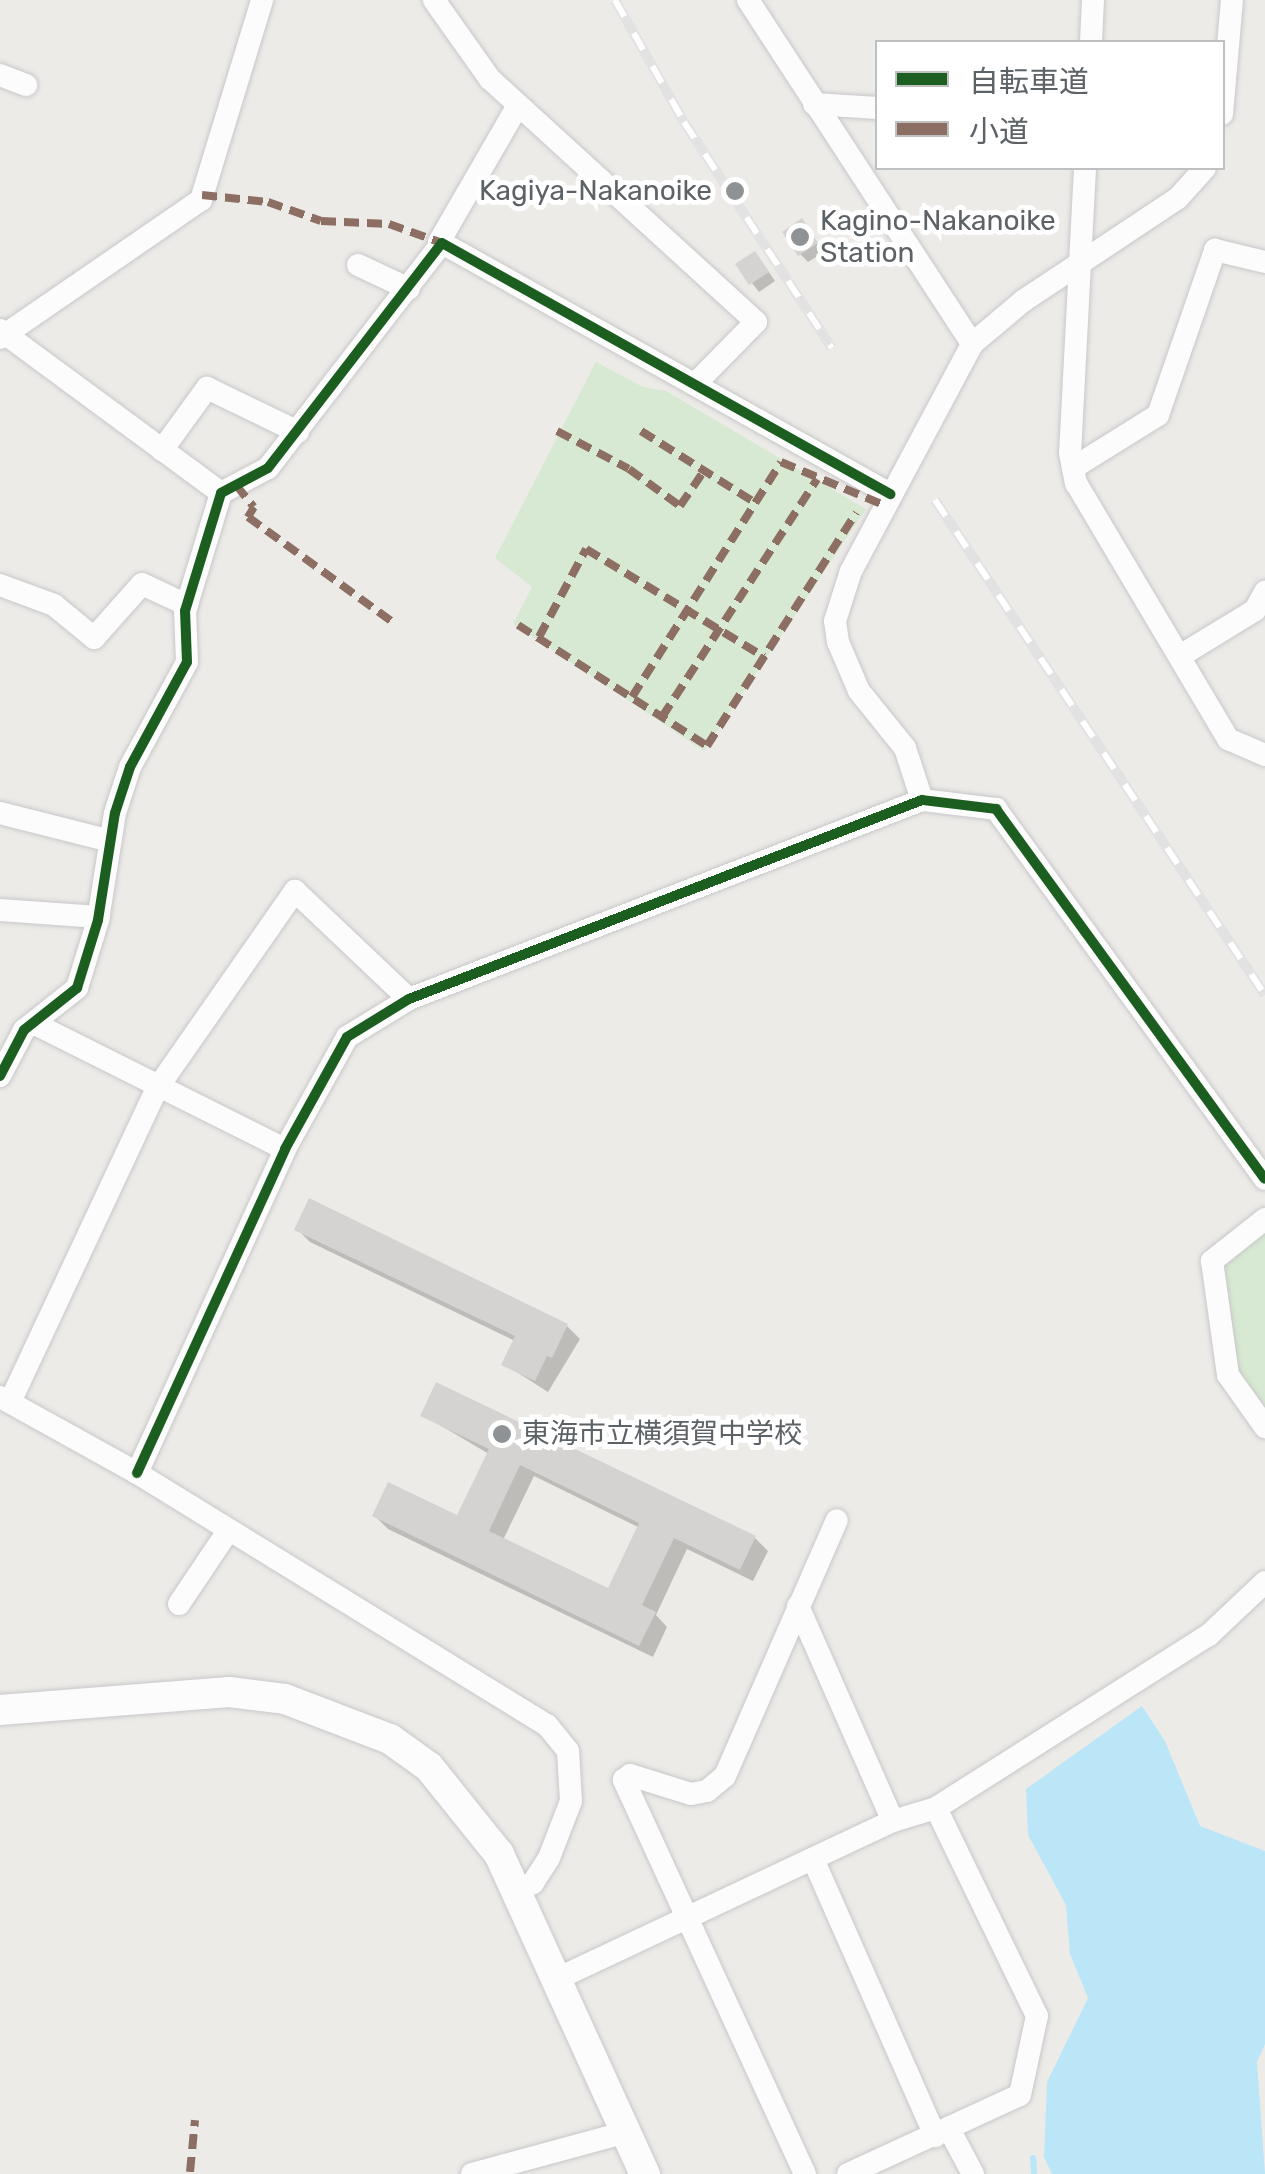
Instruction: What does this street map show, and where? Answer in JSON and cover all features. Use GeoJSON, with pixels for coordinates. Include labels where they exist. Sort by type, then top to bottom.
{"type":"FeatureCollection","features":[{"type":"Feature","properties":{"kind":"street"},"geometry":{"type":"LineString","coordinates":[[220,493],[2,334],[201,200],[262,0]]}},
{"type":"Feature","properties":{"kind":"street"},"geometry":{"type":"LineString","coordinates":[[434,0],[490,80],[756,322],[695,384]]}},
{"type":"Feature","properties":{"kind":"street"},"geometry":{"type":"LineString","coordinates":[[748,0],[972,344]]}},
{"type":"Feature","properties":{"kind":"street"},"geometry":{"type":"LineString","coordinates":[[1091,40],[1093,0]]}},
{"type":"Feature","properties":{"kind":"street"},"geometry":{"type":"LineString","coordinates":[[1225,80],[1232,0]]}},
{"type":"Feature","properties":{"kind":"street"},"geometry":{"type":"LineString","coordinates":[[0,75],[26,85]]}},
{"type":"Feature","properties":{"kind":"street"},"geometry":{"type":"LineString","coordinates":[[438,242],[518,104]]}},
{"type":"Feature","properties":{"kind":"street"},"geometry":{"type":"LineString","coordinates":[[814,104],[875,108]]}},
{"type":"Feature","properties":{"kind":"street"},"geometry":{"type":"LineString","coordinates":[[1085,170],[1073,468],[1076,484],[1228,739],[1265,756]]}},
{"type":"Feature","properties":{"kind":"street"},"geometry":{"type":"LineString","coordinates":[[922,800],[905,748],[846,668],[835,621],[851,571],[972,344],[1178,198],[1203,170]]}},
{"type":"Feature","properties":{"kind":"street"},"geometry":{"type":"LineString","coordinates":[[0,1076],[24,1030],[37,1025],[76,988],[99,917],[110,841],[130,767],[186,662],[187,605],[220,493],[268,468],[442,243],[890,494]]}},
{"type":"Feature","properties":{"kind":"street"},"geometry":{"type":"LineString","coordinates":[[1073,468],[1158,415],[1215,250],[1265,262]]}},
{"type":"Feature","properties":{"kind":"street"},"geometry":{"type":"LineString","coordinates":[[358,264],[409,289]]}},
{"type":"Feature","properties":{"kind":"street"},"geometry":{"type":"LineString","coordinates":[[162,450],[206,388],[298,432]]}},
{"type":"Feature","properties":{"kind":"street"},"geometry":{"type":"LineString","coordinates":[[0,585],[54,605],[94,638],[142,584],[187,605]]}},
{"type":"Feature","properties":{"kind":"street"},"geometry":{"type":"LineString","coordinates":[[1180,656],[1255,610],[1265,592]]}},
{"type":"Feature","properties":{"kind":"street"},"geometry":{"type":"LineString","coordinates":[[137,1472],[284,1149],[347,1037],[409,999],[922,800],[996,809],[1265,1179]]}},
{"type":"Feature","properties":{"kind":"street"},"geometry":{"type":"LineString","coordinates":[[0,813],[110,841]]}},
{"type":"Feature","properties":{"kind":"street"},"geometry":{"type":"LineString","coordinates":[[409,999],[294,891],[156,1090],[5,1400],[137,1472],[228,1531],[530,1711],[558,1737],[572,1766],[571,1801],[549,1858],[532,1883],[518,1891]]}},
{"type":"Feature","properties":{"kind":"street"},"geometry":{"type":"LineString","coordinates":[[0,910],[99,917]]}},
{"type":"Feature","properties":{"kind":"street"},"geometry":{"type":"LineString","coordinates":[[37,1025],[156,1090],[284,1149]]}},
{"type":"Feature","properties":{"kind":"street"},"geometry":{"type":"LineString","coordinates":[[1265,1219],[1212,1261],[1228,1375],[1265,1428]]}},
{"type":"Feature","properties":{"kind":"street"},"geometry":{"type":"LineString","coordinates":[[805,2174],[624,1780],[630,1775],[691,1794],[717,1785],[837,1520]]}},
{"type":"Feature","properties":{"kind":"street"},"geometry":{"type":"LineString","coordinates":[[179,1604],[228,1531]]}},
{"type":"Feature","properties":{"kind":"street"},"geometry":{"type":"LineString","coordinates":[[561,1978],[893,1821],[936,1808],[1209,1634],[1265,1582]]}},
{"type":"Feature","properties":{"kind":"street"},"geometry":{"type":"LineString","coordinates":[[798,1606],[893,1821]]}},
{"type":"Feature","properties":{"kind":"street"},"geometry":{"type":"LineString","coordinates":[[0,1710],[229,1692],[344,1716],[429,1768],[480,1828],[518,1891],[561,1978],[645,2174]]}},
{"type":"Feature","properties":{"kind":"street"},"geometry":{"type":"LineString","coordinates":[[848,2174],[1020,2095],[1037,2016],[936,1808]]}},
{"type":"Feature","properties":{"kind":"street"},"geometry":{"type":"LineString","coordinates":[[813,1858],[942,2132],[973,2174]]}},
{"type":"Feature","properties":{"kind":"street"},"geometry":{"type":"LineString","coordinates":[[472,2174],[627,2132]]}},
{"type":"Feature","properties":{"kind":"green space"},"geometry":{"type":"Polygon","coordinates":[[[596,362],[643,387],[666,391],[866,509],[704,751],[513,624],[532,587],[495,558],[596,362]]]}},
{"type":"Feature","properties":{"kind":"green space"},"geometry":{"type":"Polygon","coordinates":[[[1265,1219],[1265,1427],[1228,1375],[1212,1261],[1265,1219]]]}},
{"type":"Feature","properties":{"kind":"water"},"geometry":{"type":"Polygon","coordinates":[[[1142,1706],[1165,1741],[1200,1826],[1265,1851],[1265,2044],[1257,2062],[1265,2174],[1052,2174],[1044,2157],[1047,2082],[1088,1998],[1070,1954],[1066,1905],[1028,1835],[1026,1789],[1142,1706]]]}},
{"type":"Feature","properties":{"kind":"building","name":"Kagino-Nakanoike Station"},"geometry":{"type":"Polygon","coordinates":[[[802,218],[818,243],[798,256],[782,232],[802,218]]]}},
{"type":"Feature","properties":{"kind":"building","name":"Kagino-Nakanoike Station"},"geometry":{"type":"Polygon","coordinates":[[[755,251],[769,272],[749,285],[735,264],[755,251]]]}},
{"type":"Feature","properties":{"kind":"building"},"geometry":{"type":"Polygon","coordinates":[[[309,1198],[568,1324],[552,1358],[547,1356],[535,1381],[501,1365],[515,1336],[294,1230],[309,1198]]]}},
{"type":"Feature","properties":{"kind":"building","name":"東海市立横須賀中学校"},"geometry":{"type":"Polygon","coordinates":[[[436,1382],[756,1536],[740,1570],[674,1538],[642,1605],[656,1612],[639,1646],[372,1516],[388,1482],[457,1515],[489,1449],[420,1416],[436,1382]],[[520,1465],[489,1531],[608,1588],[639,1523],[520,1465]]]}},
{"type":"Feature","properties":{"kind":"waterway"},"geometry":{"type":"LineString","coordinates":[[1033,2158],[1034,2174]]}},
{"type":"Feature","properties":{"kind":"railway"},"geometry":{"type":"LineString","coordinates":[[615,0],[684,122],[832,348]]}},
{"type":"Feature","properties":{"kind":"railway"},"geometry":{"type":"LineString","coordinates":[[935,500],[1265,995]]}},
{"type":"Feature","properties":{"kind":"marked path"},"geometry":{"type":"LineString","coordinates":[[202,195],[268,202],[321,221],[389,224],[442,243]]}},
{"type":"Feature","properties":{"kind":"marked path"},"geometry":{"type":"LineString","coordinates":[[557,431],[629,469],[680,506],[704,471]]}},
{"type":"Feature","properties":{"kind":"marked path"},"geometry":{"type":"LineString","coordinates":[[641,431],[756,503]]}},
{"type":"Feature","properties":{"kind":"marked path"},"geometry":{"type":"LineString","coordinates":[[632,697],[781,462],[884,505]]}},
{"type":"Feature","properties":{"kind":"marked path"},"geometry":{"type":"LineString","coordinates":[[662,717],[817,479]]}},
{"type":"Feature","properties":{"kind":"marked path"},"geometry":{"type":"LineString","coordinates":[[236,485],[254,507],[248,517],[391,621]]}},
{"type":"Feature","properties":{"kind":"marked path"},"geometry":{"type":"LineString","coordinates":[[518,625],[707,746],[856,513]]}},
{"type":"Feature","properties":{"kind":"marked path"},"geometry":{"type":"LineString","coordinates":[[539,637],[586,549],[764,657]]}},
{"type":"Feature","properties":{"kind":"marked path"},"geometry":{"type":"LineString","coordinates":[[190,2172],[195,2120]]}},
{"type":"Feature","properties":{"kind":"cycle path"},"geometry":{"type":"LineString","coordinates":[[0,1076],[24,1030],[77,988],[98,920],[115,813],[130,767],[187,662],[185,611],[221,493],[268,468],[442,243],[890,494]]}},
{"type":"Feature","properties":{"kind":"cycle path"},"geometry":{"type":"LineString","coordinates":[[137,1473],[285,1149],[347,1037],[409,999],[922,800],[996,809],[1265,1179]]}},
{"type":"Feature","properties":{"kind":"place","name":"Kagiya-Nakanoike"},"geometry":{"type":"Point","coordinates":[735,191]}},
{"type":"Feature","properties":{"kind":"place","name":"Kagino-Nakanoike Station"},"geometry":{"type":"Point","coordinates":[800,237]}},
{"type":"Feature","properties":{"kind":"place","name":"東海市立横須賀中学校"},"geometry":{"type":"Point","coordinates":[502,1434]}}]}
